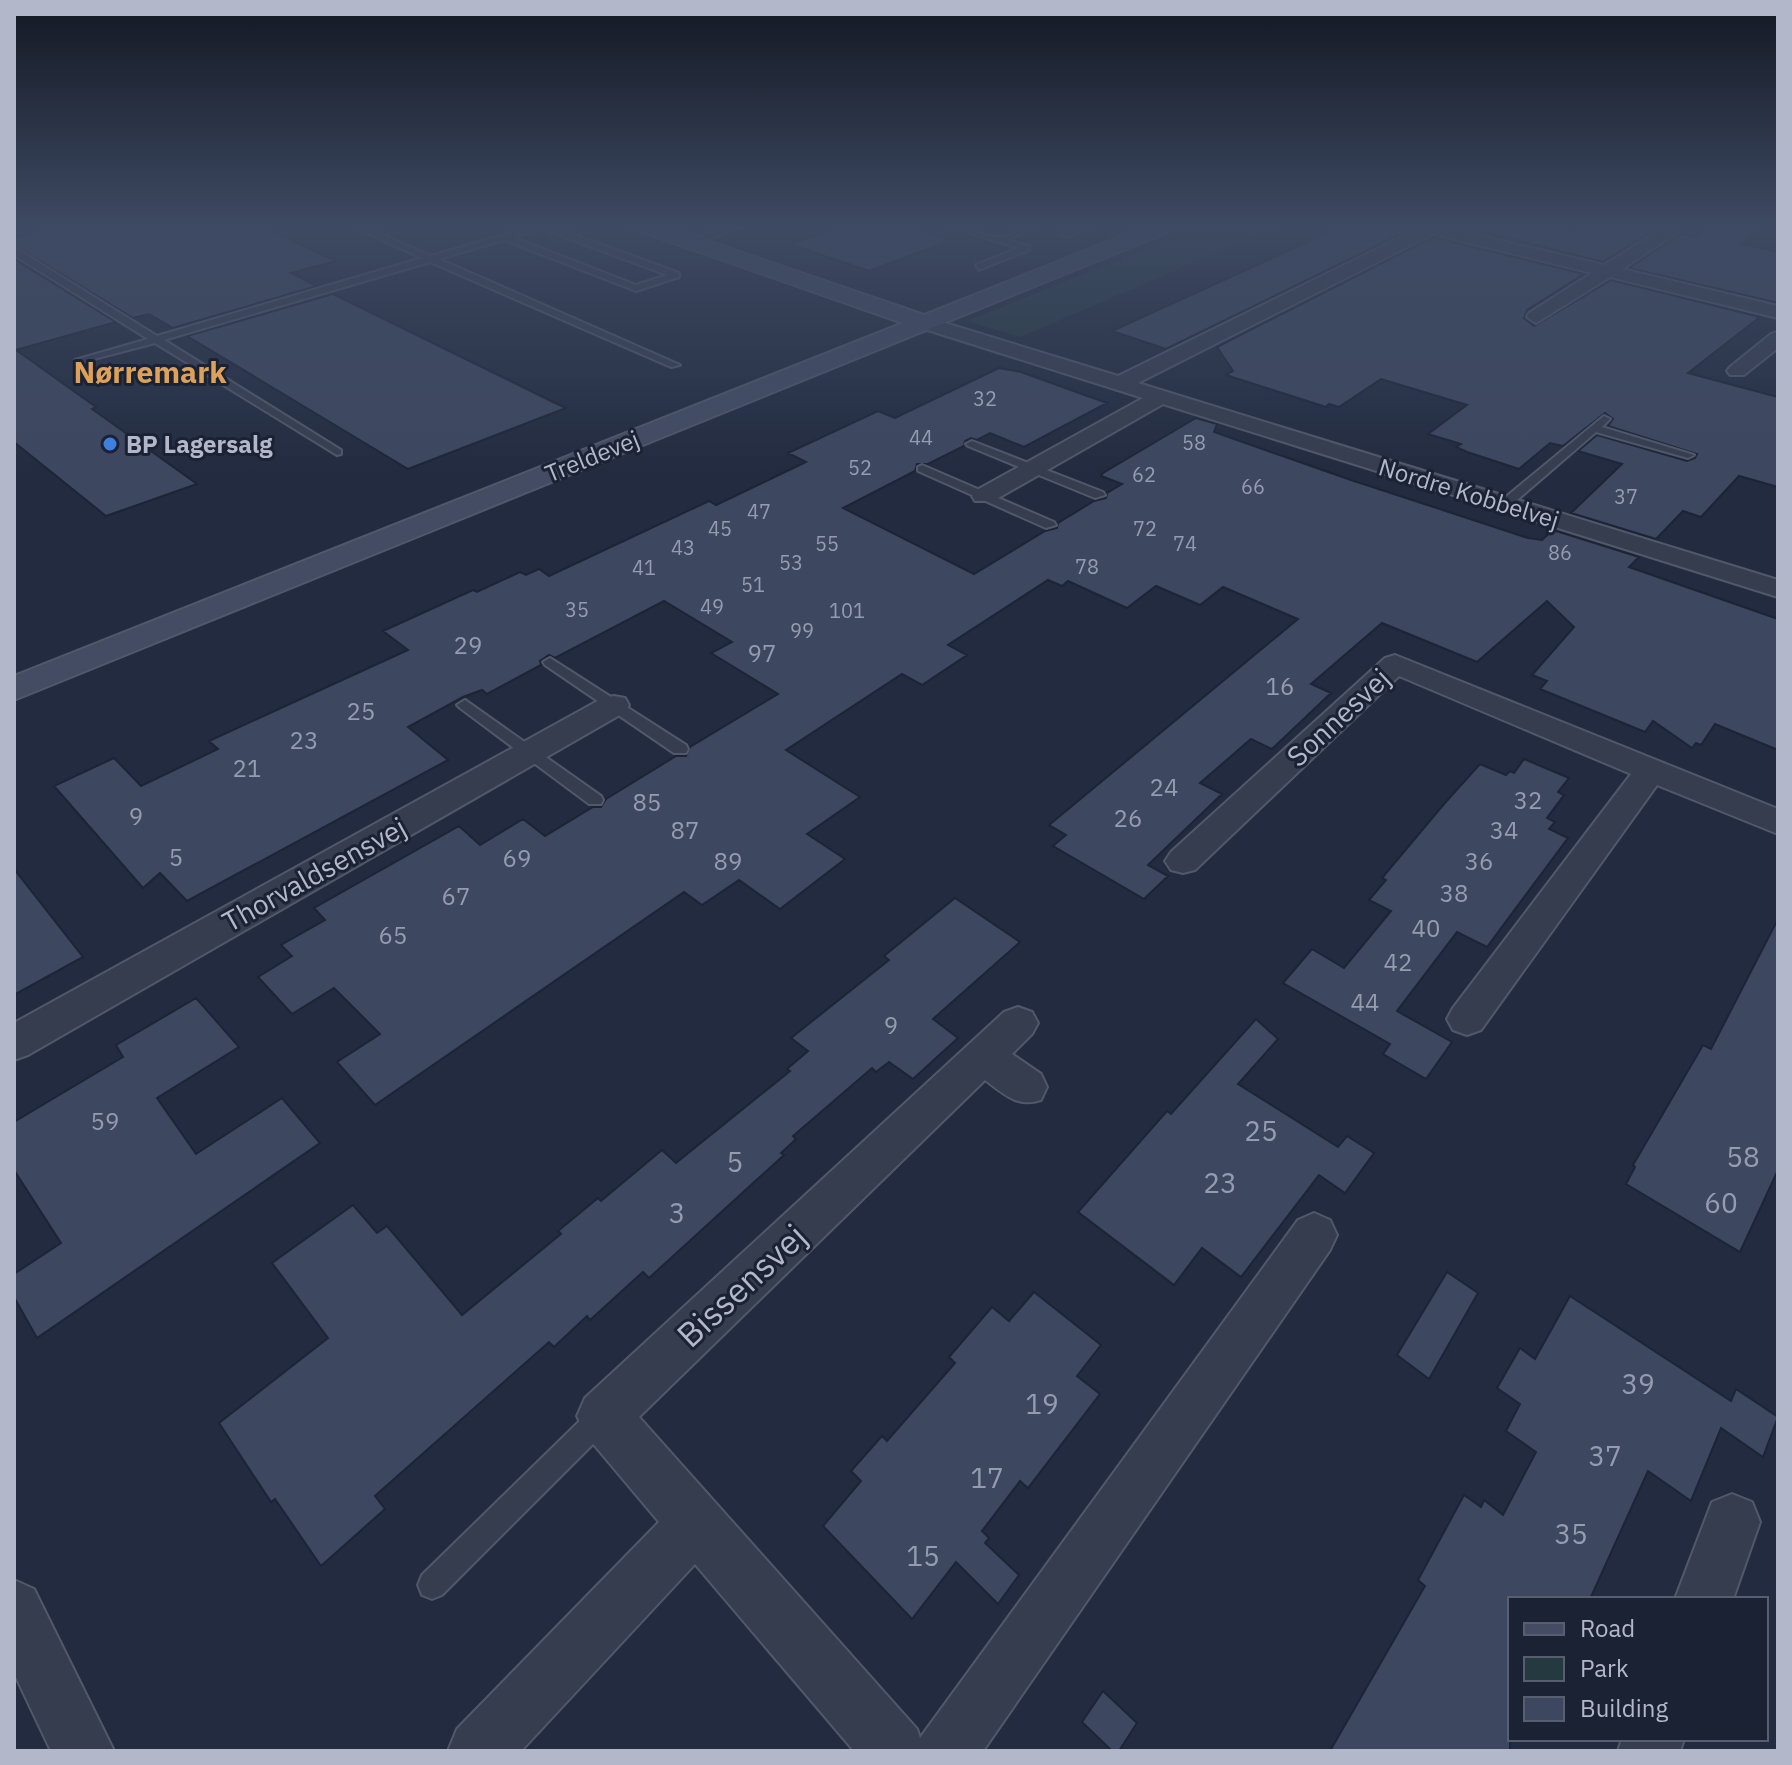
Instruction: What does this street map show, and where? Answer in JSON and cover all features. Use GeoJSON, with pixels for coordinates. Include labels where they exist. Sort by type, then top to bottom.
{"type":"FeatureCollection","features":[{"type":"Feature","properties":{"kind":"street","name":"Nordre Kobbelvej"},"geometry":{"type":"LineString","coordinates":[[877,306],[1778,589]]}},
{"type":"Feature","properties":{"kind":"street","name":"Treldevej"},"geometry":{"type":"LineString","coordinates":[[14,689],[966,306]]}},
{"type":"Feature","properties":{"kind":"street"},"geometry":{"type":"LineString","coordinates":[[1119,384],[1276,306]]}},
{"type":"Feature","properties":{"kind":"street"},"geometry":{"type":"LineString","coordinates":[[1536,317],[1552,306]]}},
{"type":"Feature","properties":{"kind":"street"},"geometry":{"type":"LineString","coordinates":[[1755,306],[1778,312]]}},
{"type":"Feature","properties":{"kind":"street"},"geometry":{"type":"LineString","coordinates":[[1737,371],[1778,338]]}},
{"type":"Feature","properties":{"kind":"street"},"geometry":{"type":"LineString","coordinates":[[984,496],[1160,397]]}},
{"type":"Feature","properties":{"kind":"street","name":"Sonnesvej"},"geometry":{"type":"LineString","coordinates":[[1183,861],[1395,664],[1778,822]]}},
{"type":"Feature","properties":{"kind":"street","name":"Thorvaldsensvej"},"geometry":{"type":"LineString","coordinates":[[14,1043],[614,705]]}},
{"type":"Feature","properties":{"kind":"street"},"geometry":{"type":"LineString","coordinates":[[1467,1019],[1651,770]]}},
{"type":"Feature","properties":{"kind":"street","name":"Bissensvej"},"geometry":{"type":"LineString","coordinates":[[603,1416],[1000,1040],[1026,1087]]}},
{"type":"Feature","properties":{"kind":"street"},"geometry":{"type":"LineString","coordinates":[[946,1751],[1314,1235]]}},
{"type":"Feature","properties":{"kind":"street"},"geometry":{"type":"LineString","coordinates":[[603,1416],[895,1751]]}},
{"type":"Feature","properties":{"kind":"street"},"geometry":{"type":"LineString","coordinates":[[1705,1597],[1732,1522]]}},
{"type":"Feature","properties":{"kind":"street"},"geometry":{"type":"LineString","coordinates":[[479,1751],[695,1524]]}},
{"type":"Feature","properties":{"kind":"street"},"geometry":{"type":"LineString","coordinates":[[14,1609],[83,1751]]}},
{"type":"Feature","properties":{"kind":"lane"},"geometry":{"type":"LineString","coordinates":[[103,306],[337,452]]}},
{"type":"Feature","properties":{"kind":"lane"},"geometry":{"type":"LineString","coordinates":[[79,362],[268,306]]}},
{"type":"Feature","properties":{"kind":"lane"},"geometry":{"type":"LineString","coordinates":[[539,306],[675,365]]}},
{"type":"Feature","properties":{"kind":"lane"},"geometry":{"type":"LineString","coordinates":[[1505,504],[1599,424],[1688,455]]}},
{"type":"Feature","properties":{"kind":"lane"},"geometry":{"type":"LineString","coordinates":[[972,444],[1099,495]]}},
{"type":"Feature","properties":{"kind":"lane"},"geometry":{"type":"LineString","coordinates":[[922,469],[1050,525]]}},
{"type":"Feature","properties":{"kind":"lane"},"geometry":{"type":"LineString","coordinates":[[550,662],[680,749]]}},
{"type":"Feature","properties":{"kind":"lane"},"geometry":{"type":"LineString","coordinates":[[465,705],[595,800]]}},
{"type":"Feature","properties":{"kind":"lane"},"geometry":{"type":"LineString","coordinates":[[432,1585],[603,1416]]}},
{"type":"Feature","properties":{"kind":"green space"},"geometry":{"type":"Polygon","coordinates":[[[1004,306],[1092,306],[1020,337],[967,321],[1004,306]]]}},
{"type":"Feature","properties":{"kind":"building"},"geometry":{"type":"Polygon","coordinates":[[[14,306],[91,306],[116,322],[16,350],[197,484],[106,516],[14,442],[14,306]]]}},
{"type":"Feature","properties":{"kind":"building"},"geometry":{"type":"Polygon","coordinates":[[[114,306],[247,306],[173,328],[149,314],[133,318],[114,306]]]}},
{"type":"Feature","properties":{"kind":"building"},"geometry":{"type":"Polygon","coordinates":[[[290,306],[358,306],[566,408],[408,469],[187,336],[290,306]]]}},
{"type":"Feature","properties":{"kind":"building"},"geometry":{"type":"Polygon","coordinates":[[[1166,306],[1253,306],[1166,349],[1112,331],[1166,306]]]}},
{"type":"Feature","properties":{"kind":"building"},"geometry":{"type":"Polygon","coordinates":[[[1297,306],[1533,306],[1527,310],[1524,318],[1534,326],[1567,306],[1717,306],[1760,317],[1688,373],[1778,397],[1778,487],[1739,476],[1701,517],[1683,511],[1656,539],[1571,513],[1622,464],[1578,451],[1597,435],[1687,461],[1697,454],[1608,426],[1613,419],[1605,413],[1563,446],[1550,443],[1519,469],[1467,452],[1456,447],[1461,444],[1428,434],[1467,405],[1381,379],[1339,407],[1329,404],[1326,407],[1226,375],[1233,371],[1217,347],[1297,306]]]}},
{"type":"Feature","properties":{"kind":"building"},"geometry":{"type":"Polygon","coordinates":[[[999,368],[1021,372],[1107,403],[1024,447],[990,433],[977,440],[971,438],[965,441],[964,446],[928,464],[917,464],[915,471],[843,508],[974,574],[1045,531],[1057,528],[1058,523],[1094,501],[1106,498],[1107,493],[1122,484],[1101,476],[1103,473],[1196,418],[1217,424],[1214,432],[1528,538],[1542,540],[1553,530],[1639,557],[1629,567],[1778,619],[1778,750],[1715,724],[1701,745],[1696,743],[1692,748],[1653,721],[1645,732],[1540,689],[1547,681],[1532,675],[1574,627],[1547,601],[1477,662],[1382,623],[1311,684],[1331,693],[1272,749],[1251,739],[1200,783],[1222,794],[1148,865],[1168,876],[1144,899],[1053,846],[1066,835],[1049,825],[1298,619],[1223,587],[1200,605],[1156,586],[1127,608],[1068,581],[1062,586],[1048,580],[948,645],[967,655],[922,685],[902,674],[786,750],[860,797],[807,834],[845,859],[780,909],[739,880],[702,905],[684,892],[375,1105],[337,1062],[380,1034],[334,988],[292,1014],[258,977],[292,956],[281,945],[325,920],[314,908],[459,826],[480,845],[523,819],[545,836],[593,807],[601,807],[606,799],[676,756],[686,756],[690,747],[778,694],[711,653],[732,642],[664,601],[555,658],[549,655],[540,661],[541,665],[487,694],[482,690],[463,697],[408,727],[448,760],[187,901],[160,873],[143,888],[54,786],[114,758],[141,786],[218,749],[209,741],[408,650],[383,631],[520,572],[526,575],[539,569],[549,576],[709,501],[716,505],[806,462],[788,453],[878,411],[895,418],[999,368]]]}},
{"type":"Feature","properties":{"kind":"building"},"geometry":{"type":"Polygon","coordinates":[[[1524,759],[1569,778],[1558,792],[1564,795],[1547,818],[1555,822],[1549,829],[1568,838],[1487,947],[1457,932],[1397,1011],[1452,1042],[1426,1079],[1383,1054],[1390,1044],[1283,983],[1312,949],[1344,968],[1391,911],[1369,900],[1386,880],[1382,878],[1444,804],[1480,764],[1506,775],[1510,771],[1514,773],[1524,759]]]}},
{"type":"Feature","properties":{"kind":"building"},"geometry":{"type":"Polygon","coordinates":[[[14,869],[83,957],[14,995],[14,869]]]}},
{"type":"Feature","properties":{"kind":"building"},"geometry":{"type":"Polygon","coordinates":[[[955,898],[1020,942],[933,1019],[958,1038],[913,1079],[889,1062],[876,1072],[872,1068],[793,1136],[796,1139],[781,1153],[784,1155],[649,1278],[643,1272],[590,1320],[587,1316],[554,1347],[549,1342],[375,1496],[385,1509],[321,1566],[275,1499],[271,1502],[219,1423],[328,1338],[272,1263],[353,1205],[377,1233],[387,1226],[462,1315],[561,1234],[558,1231],[598,1198],[601,1201],[662,1150],[676,1163],[790,1071],[787,1069],[808,1051],[791,1038],[889,960],[884,956],[955,898]]]}},
{"type":"Feature","properties":{"kind":"building"},"geometry":{"type":"Polygon","coordinates":[[[1778,919],[1778,1170],[1740,1252],[1626,1184],[1635,1167],[1633,1165],[1703,1045],[1711,1049],[1778,919]]]}},
{"type":"Feature","properties":{"kind":"building"},"geometry":{"type":"Polygon","coordinates":[[[196,998],[239,1047],[157,1098],[196,1154],[282,1098],[320,1143],[37,1338],[14,1297],[14,1274],[61,1243],[14,1170],[14,1122],[123,1057],[116,1045],[196,998]]]}},
{"type":"Feature","properties":{"kind":"building"},"geometry":{"type":"Polygon","coordinates":[[[1256,1019],[1278,1039],[1238,1084],[1338,1147],[1347,1136],[1374,1153],[1345,1193],[1319,1175],[1241,1277],[1202,1248],[1174,1285],[1078,1212],[1167,1111],[1171,1114],[1256,1019]]]}},
{"type":"Feature","properties":{"kind":"building"},"geometry":{"type":"Polygon","coordinates":[[[1447,1272],[1478,1293],[1429,1379],[1397,1355],[1447,1272]]]}},
{"type":"Feature","properties":{"kind":"building"},"geometry":{"type":"Polygon","coordinates":[[[1034,1292],[1101,1345],[1077,1376],[1100,1394],[1028,1488],[1020,1481],[982,1531],[989,1538],[985,1543],[1019,1575],[998,1604],[956,1562],[912,1619],[823,1526],[861,1481],[851,1471],[882,1436],[887,1441],[955,1363],[949,1357],[992,1307],[1009,1321],[1034,1292]]]}},
{"type":"Feature","properties":{"kind":"building"},"geometry":{"type":"Polygon","coordinates":[[[1570,1296],[1731,1401],[1736,1389],[1778,1417],[1763,1457],[1721,1428],[1691,1501],[1648,1471],[1591,1597],[1508,1597],[1510,1751],[1330,1751],[1425,1586],[1418,1580],[1464,1495],[1481,1507],[1484,1500],[1503,1515],[1536,1452],[1506,1431],[1520,1404],[1497,1388],[1520,1348],[1535,1359],[1570,1296]]]}},
{"type":"Feature","properties":{"kind":"building"},"geometry":{"type":"Polygon","coordinates":[[[1103,1691],[1137,1723],[1119,1751],[1112,1751],[1082,1722],[1103,1691]]]}},
{"type":"Feature","properties":{"kind":"place","name":"BP Lagersalg"},"geometry":{"type":"Point","coordinates":[110,444]}},
{"type":"Feature","properties":{"kind":"district","name":"Nørremark"},"geometry":{"type":"Point","coordinates":[150,371]}}]}
